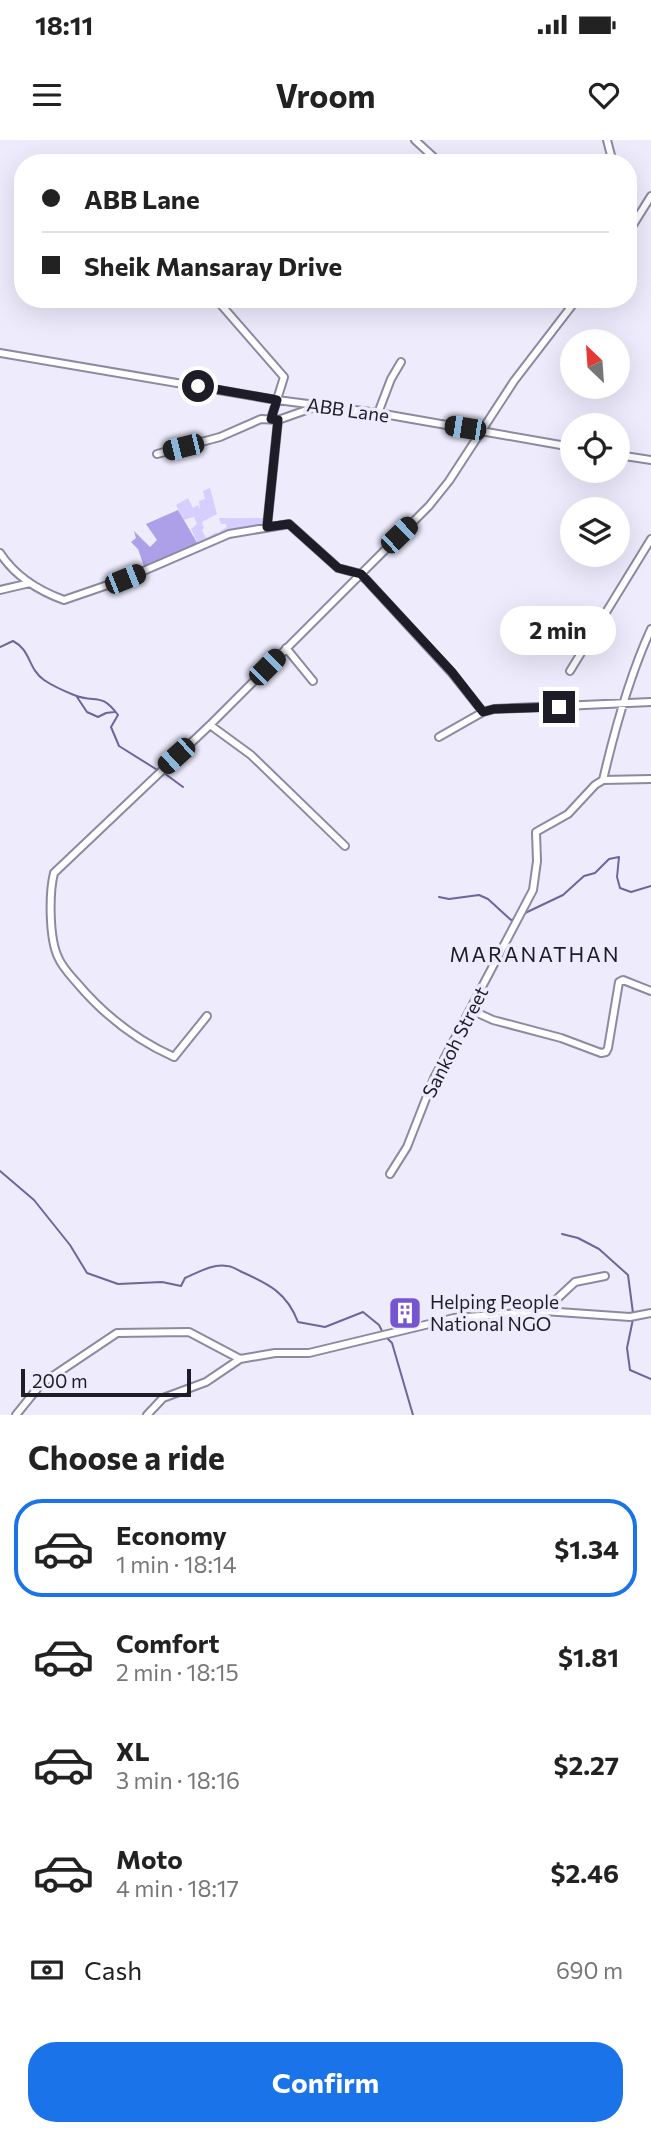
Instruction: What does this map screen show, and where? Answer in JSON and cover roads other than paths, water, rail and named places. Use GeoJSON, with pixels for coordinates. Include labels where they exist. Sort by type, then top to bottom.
{"type":"FeatureCollection","features":[{"type":"Feature","properties":{"kind":"street"},"geometry":{"type":"LineString","coordinates":[[415,140],[430,154]]}},
{"type":"Feature","properties":{"kind":"street"},"geometry":{"type":"LineString","coordinates":[[637,217],[651,196]]}},
{"type":"Feature","properties":{"kind":"street"},"geometry":{"type":"LineString","coordinates":[[224,308],[284,377],[277,400],[267,527]]}},
{"type":"Feature","properties":{"kind":"street"},"geometry":{"type":"LineString","coordinates":[[207,1016],[174,1057],[132,1035],[85,992],[62,965],[54,945],[51,886],[54,873],[210,725],[429,506],[449,481],[514,381],[570,308]]}},
{"type":"Feature","properties":{"kind":"street","name":"ABB Lane"},"geometry":{"type":"LineString","coordinates":[[0,354],[317,407],[378,413],[560,445]]}},
{"type":"Feature","properties":{"kind":"street"},"geometry":{"type":"LineString","coordinates":[[378,413],[391,379],[401,362]]}},
{"type":"Feature","properties":{"kind":"street"},"geometry":{"type":"LineString","coordinates":[[157,454],[220,437],[253,422],[317,407]]}},
{"type":"Feature","properties":{"kind":"street"},"geometry":{"type":"LineString","coordinates":[[630,457],[651,460]]}},
{"type":"Feature","properties":{"kind":"street"},"geometry":{"type":"LineString","coordinates":[[0,553],[10,567],[30,583],[64,600],[125,579],[229,534],[289,524],[338,568],[361,574],[452,672],[483,712]]}},
{"type":"Feature","properties":{"kind":"street"},"geometry":{"type":"LineString","coordinates":[[570,671],[651,539]]}},
{"type":"Feature","properties":{"kind":"street"},"geometry":{"type":"LineString","coordinates":[[0,590],[30,583]]}},
{"type":"Feature","properties":{"kind":"street"},"geometry":{"type":"LineString","coordinates":[[651,629],[623,702],[603,780],[651,779]]}},
{"type":"Feature","properties":{"kind":"street"},"geometry":{"type":"LineString","coordinates":[[286,648],[313,681]]}},
{"type":"Feature","properties":{"kind":"street"},"geometry":{"type":"LineString","coordinates":[[439,737],[483,712],[494,709],[651,702]]}},
{"type":"Feature","properties":{"kind":"street"},"geometry":{"type":"LineString","coordinates":[[210,725],[251,755],[345,846]]}},
{"type":"Feature","properties":{"kind":"street","name":"Sankoh Street"},"geometry":{"type":"LineString","coordinates":[[390,1174],[407,1147],[434,1079],[533,890],[537,861],[536,832],[568,814],[603,780]]}},
{"type":"Feature","properties":{"kind":"street"},"geometry":{"type":"LineString","coordinates":[[471,1010],[493,1020],[561,1038],[601,1053],[608,1048],[618,985],[623,980],[651,991]]}},
{"type":"Feature","properties":{"kind":"street"},"geometry":{"type":"LineString","coordinates":[[544,1311],[575,1282],[605,1276]]}},
{"type":"Feature","properties":{"kind":"street"},"geometry":{"type":"LineString","coordinates":[[147,1415],[163,1398],[197,1386],[240,1359],[275,1353],[309,1353],[454,1318],[544,1311],[630,1317],[651,1313]]}},
{"type":"Feature","properties":{"kind":"street"},"geometry":{"type":"LineString","coordinates":[[16,1415],[41,1384],[117,1333],[189,1332],[240,1359]]}},
{"type":"Feature","properties":{"kind":"waterway"},"geometry":{"type":"LineString","coordinates":[[0,647],[13,641],[23,649],[35,671],[44,680],[74,695],[107,703],[118,715],[111,727],[119,746],[159,771]]}},
{"type":"Feature","properties":{"kind":"waterway"},"geometry":{"type":"LineString","coordinates":[[77,697],[87,712],[98,717],[114,712]]}},
{"type":"Feature","properties":{"kind":"waterway"},"geometry":{"type":"LineString","coordinates":[[164,773],[183,787]]}},
{"type":"Feature","properties":{"kind":"waterway"},"geometry":{"type":"LineString","coordinates":[[523,914],[563,895],[584,876],[595,873],[609,859],[619,857],[617,877],[620,888],[631,892],[651,886]]}},
{"type":"Feature","properties":{"kind":"waterway"},"geometry":{"type":"LineString","coordinates":[[439,897],[449,899],[479,895],[488,899],[511,920],[515,919]]}},
{"type":"Feature","properties":{"kind":"waterway"},"geometry":{"type":"LineString","coordinates":[[0,1171],[34,1200],[70,1245],[87,1273],[118,1284],[162,1282],[181,1286],[185,1278],[200,1271],[216,1266],[229,1266],[276,1291],[294,1312],[298,1322],[325,1327],[363,1312],[379,1325],[383,1333]]}},
{"type":"Feature","properties":{"kind":"waterway"},"geometry":{"type":"LineString","coordinates":[[562,1234],[578,1238],[599,1249],[628,1275],[633,1313]]}},
{"type":"Feature","properties":{"kind":"waterway"},"geometry":{"type":"LineString","coordinates":[[633,1319],[627,1348],[630,1370],[651,1379]]}},
{"type":"Feature","properties":{"kind":"waterway"},"geometry":{"type":"LineString","coordinates":[[386,1337],[392,1343],[413,1415]]}},
{"type":"Feature","properties":{"kind":"place","name":"Helping People National NGO"},"geometry":{"type":"Point","coordinates":[405,1313]}},
{"type":"Feature","properties":{"kind":"district","name":"MARANATHAN"},"geometry":{"type":"Point","coordinates":[535,955]}}]}
